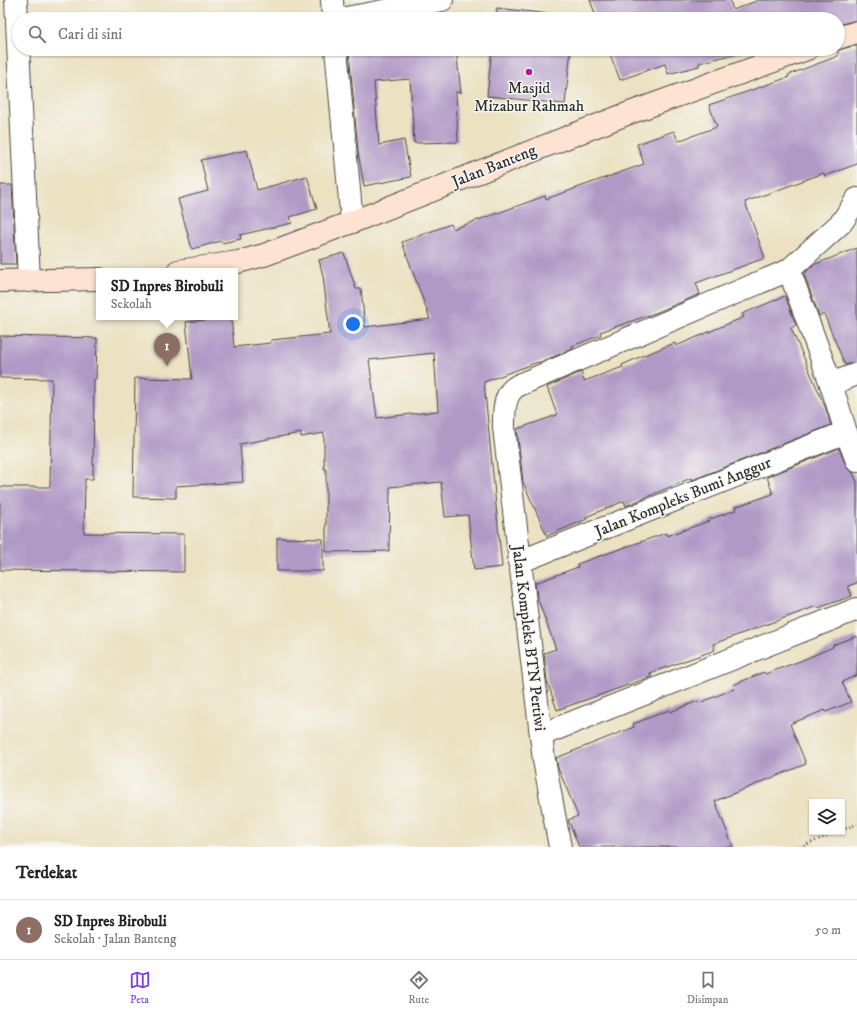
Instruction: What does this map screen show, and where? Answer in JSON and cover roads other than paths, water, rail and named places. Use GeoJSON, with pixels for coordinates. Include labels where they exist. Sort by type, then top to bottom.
{"type":"FeatureCollection","features":[{"type":"Feature","properties":{"kind":"street"},"geometry":{"type":"LineString","coordinates":[[16,0],[17,12]]}},
{"type":"Feature","properties":{"kind":"street"},"geometry":{"type":"LineString","coordinates":[[332,0],[333,12]]}},
{"type":"Feature","properties":{"kind":"street"},"geometry":{"type":"LineString","coordinates":[[378,12],[442,0]]}},
{"type":"Feature","properties":{"kind":"street"},"geometry":{"type":"LineString","coordinates":[[845,36],[857,32]]}},
{"type":"Feature","properties":{"kind":"street"},"geometry":{"type":"LineString","coordinates":[[19,56],[29,281]]}},
{"type":"Feature","properties":{"kind":"street"},"geometry":{"type":"LineString","coordinates":[[337,56],[352,222]]}},
{"type":"Feature","properties":{"kind":"street","name":"Jalan Banteng"},"geometry":{"type":"LineString","coordinates":[[198,268],[238,262],[264,255],[624,115],[788,56]]}},
{"type":"Feature","properties":{"kind":"street"},"geometry":{"type":"LineString","coordinates":[[857,199],[842,222],[789,270],[831,384],[857,461]]}},
{"type":"Feature","properties":{"kind":"street","name":"Jalan Kompleks BTN Pertiwi"},"geometry":{"type":"LineString","coordinates":[[560,847],[544,760],[504,428],[504,411],[508,397],[513,389],[533,379],[789,270]]}},
{"type":"Feature","properties":{"kind":"street"},"geometry":{"type":"LineString","coordinates":[[0,281],[96,279]]}},
{"type":"Feature","properties":{"kind":"street"},"geometry":{"type":"LineString","coordinates":[[831,384],[857,374]]}},
{"type":"Feature","properties":{"kind":"street","name":"Jalan Kompleks Bumi Anggur"},"geometry":{"type":"LineString","coordinates":[[520,562],[846,432]]}},
{"type":"Feature","properties":{"kind":"street"},"geometry":{"type":"LineString","coordinates":[[541,735],[857,609]]}},
{"type":"Feature","properties":{"kind":"place","name":"Masjid Mizabur Rahmah"},"geometry":{"type":"Point","coordinates":[529,72]}},
{"type":"Feature","properties":{"kind":"place","name":"SD Inpres Birobuli"},"geometry":{"type":"Point","coordinates":[167,366]}}]}
